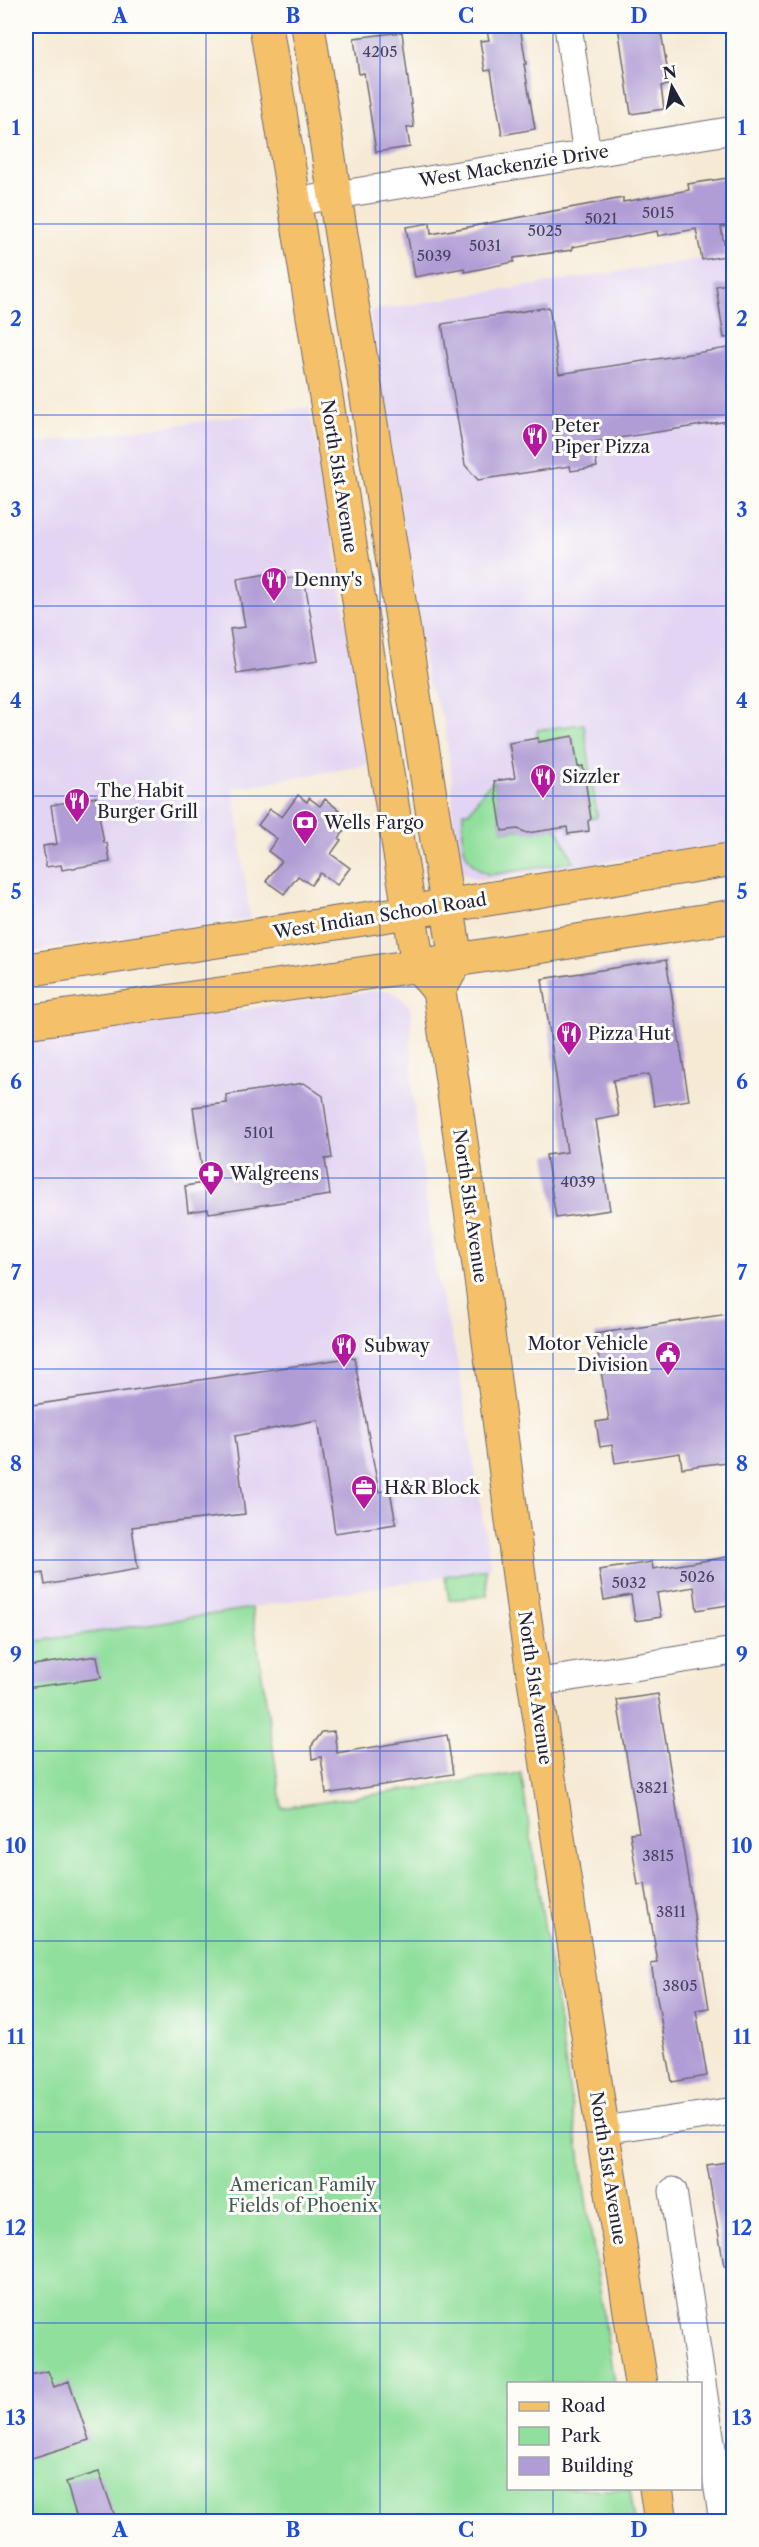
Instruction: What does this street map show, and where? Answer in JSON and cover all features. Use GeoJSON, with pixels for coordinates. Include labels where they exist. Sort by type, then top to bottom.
{"type":"FeatureCollection","features":[{"type":"Feature","properties":{"kind":"main road","name":"North 51st Avenue"},"geometry":{"type":"LineString","coordinates":[[266,26],[418,965],[439,991],[482,1286],[534,1683],[640,2382]]}},
{"type":"Feature","properties":{"kind":"main road"},"geometry":{"type":"LineString","coordinates":[[308,26],[456,960],[439,991]]}},
{"type":"Feature","properties":{"kind":"main road","name":"West Indian School Road"},"geometry":{"type":"LineString","coordinates":[[26,970],[734,858]]}},
{"type":"Feature","properties":{"kind":"main road"},"geometry":{"type":"LineString","coordinates":[[26,1022],[456,960],[734,916]]}},
{"type":"Feature","properties":{"kind":"main road"},"geometry":{"type":"LineString","coordinates":[[656,2490],[661,2522]]}},
{"type":"Feature","properties":{"kind":"street"},"geometry":{"type":"LineString","coordinates":[[568,26],[587,154]]}},
{"type":"Feature","properties":{"kind":"street","name":"West Mackenzie Drive"},"geometry":{"type":"LineString","coordinates":[[294,202],[734,130]]}},
{"type":"Feature","properties":{"kind":"street"},"geometry":{"type":"LineString","coordinates":[[534,1683],[734,1652]]}},
{"type":"Feature","properties":{"kind":"street"},"geometry":{"type":"LineString","coordinates":[[603,2130],[734,2111]]}},
{"type":"Feature","properties":{"kind":"street"},"geometry":{"type":"LineString","coordinates":[[672,2191],[701,2382]]}},
{"type":"Feature","properties":{"kind":"street"},"geometry":{"type":"LineString","coordinates":[[702,2386],[723,2522]]}},
{"type":"Feature","properties":{"kind":"shaded area"},"geometry":{"type":"Polygon","coordinates":[[[733,254],[733,842],[492,879],[478,879],[466,875],[457,866],[454,856],[452,780],[444,721],[427,679],[370,311],[733,254]]]}},
{"type":"Feature","properties":{"kind":"shaded area"},"geometry":{"type":"Polygon","coordinates":[[[309,407],[325,485],[368,765],[234,788],[250,919],[26,952],[26,445],[309,407]]]}},
{"type":"Feature","properties":{"kind":"shaded area"},"geometry":{"type":"Polygon","coordinates":[[[380,990],[390,991],[400,997],[411,1012],[412,1091],[437,1280],[456,1354],[491,1569],[26,1643],[26,1041],[380,990]]]}},
{"type":"Feature","properties":{"kind":"green space"},"geometry":{"type":"Polygon","coordinates":[[[584,724],[597,817],[591,819],[583,766],[578,767],[573,736],[538,742],[537,730],[584,724]]]}},
{"type":"Feature","properties":{"kind":"green space"},"geometry":{"type":"Polygon","coordinates":[[[494,781],[502,831],[557,828],[574,862],[489,875],[472,863],[464,849],[463,812],[469,812],[484,790],[494,781]]]}},
{"type":"Feature","properties":{"kind":"green space"},"geometry":{"type":"Polygon","coordinates":[[[486,1569],[487,1596],[449,1600],[445,1576],[486,1569]]]}},
{"type":"Feature","properties":{"kind":"green space","name":"American Family Fields of Phoenix"},"geometry":{"type":"Polygon","coordinates":[[[252,1608],[282,1808],[521,1773],[614,2382],[507,2382],[507,2490],[630,2490],[635,2521],[26,2521],[26,1643],[252,1608]]]}},
{"type":"Feature","properties":{"kind":"building"},"geometry":{"type":"Polygon","coordinates":[[[486,26],[520,26],[535,129],[502,135],[491,70],[485,71],[480,41],[489,40],[486,26]]]}},
{"type":"Feature","properties":{"kind":"building"},"geometry":{"type":"Polygon","coordinates":[[[618,26],[660,26],[670,85],[661,86],[664,109],[631,114],[618,26]]]}},
{"type":"Feature","properties":{"kind":"building"},"geometry":{"type":"Polygon","coordinates":[[[402,32],[414,127],[407,128],[410,147],[376,152],[364,73],[359,74],[354,38],[402,32]]]}},
{"type":"Feature","properties":{"kind":"building"},"geometry":{"type":"Polygon","coordinates":[[[734,177],[734,225],[721,227],[726,256],[702,260],[696,229],[658,236],[657,231],[572,247],[572,250],[514,258],[514,262],[465,272],[464,268],[415,277],[406,227],[430,223],[431,234],[623,198],[623,202],[689,190],[688,184],[734,177]]]}},
{"type":"Feature","properties":{"kind":"building"},"geometry":{"type":"Polygon","coordinates":[[[734,283],[734,337],[724,338],[716,286],[734,283]]]}},
{"type":"Feature","properties":{"kind":"building"},"geometry":{"type":"Polygon","coordinates":[[[549,307],[559,374],[734,347],[734,420],[593,442],[597,467],[571,471],[570,466],[478,480],[465,465],[442,324],[549,307]]]}},
{"type":"Feature","properties":{"kind":"building","name":"Denny's"},"geometry":{"type":"Polygon","coordinates":[[[285,571],[286,579],[304,576],[318,661],[237,674],[230,629],[245,627],[237,579],[285,571]]]}},
{"type":"Feature","properties":{"kind":"building","name":"Sizzler"},"geometry":{"type":"Polygon","coordinates":[[[573,736],[578,767],[583,766],[591,819],[588,821],[589,831],[568,834],[567,827],[527,833],[518,829],[502,831],[494,781],[515,778],[509,743],[538,738],[538,742],[573,736]]]}},
{"type":"Feature","properties":{"kind":"building","name":"Wells Fargo"},"geometry":{"type":"Polygon","coordinates":[[[298,795],[307,802],[309,798],[320,806],[325,799],[343,813],[335,824],[344,831],[339,839],[341,840],[331,854],[350,868],[337,885],[320,873],[311,885],[298,876],[284,894],[266,881],[281,861],[268,851],[277,839],[258,825],[270,809],[282,817],[298,795]]]}},
{"type":"Feature","properties":{"kind":"building","name":"The Habit Burger Grill"},"geometry":{"type":"Polygon","coordinates":[[[96,797],[104,843],[107,843],[110,862],[62,870],[61,865],[46,867],[43,846],[57,844],[51,805],[96,797]]]}},
{"type":"Feature","properties":{"kind":"building"},"geometry":{"type":"Polygon","coordinates":[[[666,960],[689,1100],[654,1106],[649,1074],[613,1080],[619,1116],[596,1120],[610,1210],[556,1218],[546,1155],[567,1152],[542,979],[666,960]]]}},
{"type":"Feature","properties":{"kind":"building","name":"Walgreens"},"geometry":{"type":"Polygon","coordinates":[[[304,1083],[323,1096],[332,1158],[325,1159],[330,1195],[209,1213],[208,1209],[188,1212],[185,1186],[204,1183],[193,1107],[227,1103],[226,1095],[304,1083]]]}},
{"type":"Feature","properties":{"kind":"building","name":"Motor Vehicle Division"},"geometry":{"type":"Polygon","coordinates":[[[734,1313],[734,1461],[682,1468],[680,1453],[615,1463],[612,1445],[600,1447],[596,1422],[609,1420],[595,1334],[734,1313]]]}},
{"type":"Feature","properties":{"kind":"building"},"geometry":{"type":"Polygon","coordinates":[[[354,1357],[379,1492],[390,1490],[396,1524],[335,1533],[318,1420],[235,1436],[245,1514],[132,1527],[138,1569],[45,1585],[43,1573],[26,1576],[26,1406],[354,1357]]]}},
{"type":"Feature","properties":{"kind":"building"},"geometry":{"type":"Polygon","coordinates":[[[734,1556],[734,1604],[697,1610],[694,1587],[657,1593],[661,1617],[635,1621],[631,1595],[604,1600],[599,1570],[652,1562],[653,1569],[734,1556]]]}},
{"type":"Feature","properties":{"kind":"building"},"geometry":{"type":"Polygon","coordinates":[[[97,1656],[101,1678],[26,1688],[26,1666],[97,1656]]]}},
{"type":"Feature","properties":{"kind":"building"},"geometry":{"type":"Polygon","coordinates":[[[658,1694],[709,2008],[696,2010],[707,2076],[672,2082],[651,1964],[658,1963],[645,1884],[638,1885],[630,1833],[639,1832],[617,1700],[658,1694]]]}},
{"type":"Feature","properties":{"kind":"building"},"geometry":{"type":"Polygon","coordinates":[[[334,1731],[337,1753],[447,1735],[453,1774],[326,1794],[321,1757],[312,1759],[311,1747],[322,1732],[334,1731]]]}},
{"type":"Feature","properties":{"kind":"building"},"geometry":{"type":"Polygon","coordinates":[[[734,2161],[734,2265],[724,2266],[707,2165],[734,2161]]]}},
{"type":"Feature","properties":{"kind":"building"},"geometry":{"type":"Polygon","coordinates":[[[48,2371],[54,2387],[69,2381],[89,2440],[26,2460],[26,2376],[48,2371]]]}},
{"type":"Feature","properties":{"kind":"building"},"geometry":{"type":"Polygon","coordinates":[[[99,2472],[117,2522],[78,2522],[66,2482],[99,2472]]]}},
{"type":"Feature","properties":{"kind":"place","name":"Peter Piper Pizza"},"geometry":{"type":"Point","coordinates":[535,459]}},
{"type":"Feature","properties":{"kind":"place","name":"Denny's"},"geometry":{"type":"Point","coordinates":[274,603]}},
{"type":"Feature","properties":{"kind":"place","name":"Sizzler"},"geometry":{"type":"Point","coordinates":[543,800]}},
{"type":"Feature","properties":{"kind":"place","name":"The Habit Burger Grill"},"geometry":{"type":"Point","coordinates":[77,824]}},
{"type":"Feature","properties":{"kind":"place","name":"Wells Fargo"},"geometry":{"type":"Point","coordinates":[305,846]}},
{"type":"Feature","properties":{"kind":"place","name":"Pizza Hut"},"geometry":{"type":"Point","coordinates":[569,1057]}},
{"type":"Feature","properties":{"kind":"place","name":"Walgreens"},"geometry":{"type":"Point","coordinates":[211,1197]}},
{"type":"Feature","properties":{"kind":"place","name":"Subway"},"geometry":{"type":"Point","coordinates":[344,1369]}},
{"type":"Feature","properties":{"kind":"place","name":"Motor Vehicle Division"},"geometry":{"type":"Point","coordinates":[668,1377]}},
{"type":"Feature","properties":{"kind":"place","name":"H&R Block"},"geometry":{"type":"Point","coordinates":[364,1511]}}]}
